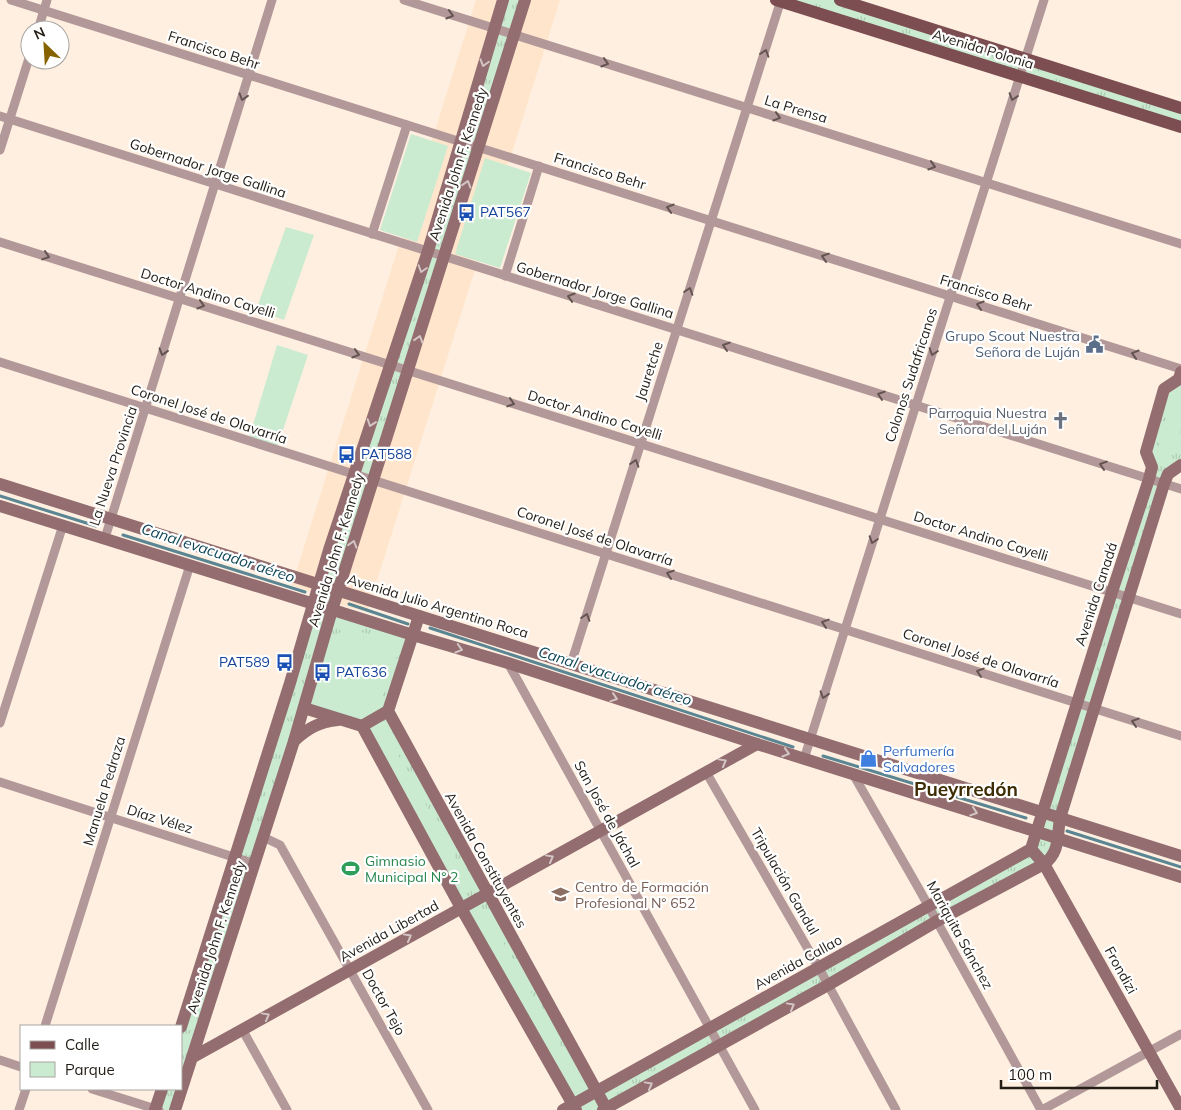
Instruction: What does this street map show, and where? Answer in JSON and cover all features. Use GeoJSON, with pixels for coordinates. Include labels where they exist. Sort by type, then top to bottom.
{"type":"FeatureCollection","features":[{"type":"Feature","properties":{"kind":"main road","name":"Avenida John F. Kennedy"},"geometry":{"type":"LineString","coordinates":[[181,1025],[290,683],[318,584],[428,252],[503,0]]}},
{"type":"Feature","properties":{"kind":"main road","name":"Avenida John F. Kennedy"},"geometry":{"type":"LineString","coordinates":[[182,1089],[264,837],[332,610],[525,0]]}},
{"type":"Feature","properties":{"kind":"main road","name":"Avenida Polonia"},"geometry":{"type":"LineString","coordinates":[[840,0],[1181,108]]}},
{"type":"Feature","properties":{"kind":"main road","name":"Avenida Polonia"},"geometry":{"type":"LineString","coordinates":[[779,1],[1181,127]]}},
{"type":"Feature","properties":{"kind":"main road","name":"Avenida Canadá"},"geometry":{"type":"LineString","coordinates":[[1037,832],[1149,479],[1152,467],[1146,452],[1164,389],[1179,379],[1181,370]]}},
{"type":"Feature","properties":{"kind":"main road"},"geometry":{"type":"LineString","coordinates":[[605,1109],[1052,858],[1057,850],[1060,818],[1164,484],[1168,474],[1181,465]]}},
{"type":"Feature","properties":{"kind":"main road","name":"Avenida Julio Argentino Roca"},"geometry":{"type":"LineString","coordinates":[[0,484],[1181,856]]}},
{"type":"Feature","properties":{"kind":"main road"},"geometry":{"type":"LineString","coordinates":[[0,506],[508,663],[804,759],[1181,877]]}},
{"type":"Feature","properties":{"kind":"main road"},"geometry":{"type":"LineString","coordinates":[[362,726],[388,711],[419,616]]}},
{"type":"Feature","properties":{"kind":"main road"},"geometry":{"type":"LineString","coordinates":[[290,683],[304,708],[362,726],[570,1108]]}},
{"type":"Feature","properties":{"kind":"main road","name":"Avenida Constituyentes"},"geometry":{"type":"LineString","coordinates":[[388,711],[605,1109]]}},
{"type":"Feature","properties":{"kind":"main road"},"geometry":{"type":"LineString","coordinates":[[294,741],[314,725],[343,720]]}},
{"type":"Feature","properties":{"kind":"main road","name":"Avenida Libertad"},"geometry":{"type":"LineString","coordinates":[[193,1057],[757,744]]}},
{"type":"Feature","properties":{"kind":"main road"},"geometry":{"type":"LineString","coordinates":[[1030,849],[1037,832]]}},
{"type":"Feature","properties":{"kind":"main road","name":"Avenida Callao"},"geometry":{"type":"LineString","coordinates":[[570,1108],[596,1091],[1030,849]]}},
{"type":"Feature","properties":{"kind":"main road","name":"Frondizi"},"geometry":{"type":"LineString","coordinates":[[1030,849],[1044,864],[1181,1109]]}},
{"type":"Feature","properties":{"kind":"main road"},"geometry":{"type":"LineString","coordinates":[[157,1110],[162,1090]]}},
{"type":"Feature","properties":{"kind":"main road","name":"Avenida John F. Kennedy"},"geometry":{"type":"LineString","coordinates":[[175,1110],[182,1090]]}},
{"type":"Feature","properties":{"kind":"street","name":"Francisco Behr"},"geometry":{"type":"LineString","coordinates":[[11,0],[1181,370]]}},
{"type":"Feature","properties":{"kind":"street"},"geometry":{"type":"LineString","coordinates":[[41,20],[47,0]]}},
{"type":"Feature","properties":{"kind":"street","name":"La Nueva Provincia"},"geometry":{"type":"LineString","coordinates":[[105,538],[272,0]]}},
{"type":"Feature","properties":{"kind":"street","name":"La Prensa"},"geometry":{"type":"LineString","coordinates":[[404,0],[1181,244]]}},
{"type":"Feature","properties":{"kind":"street","name":"Colonos Sudafricanos"},"geometry":{"type":"LineString","coordinates":[[804,759],[1044,0]]}},
{"type":"Feature","properties":{"kind":"street","name":"Jauretche"},"geometry":{"type":"LineString","coordinates":[[571,664],[779,1]]}},
{"type":"Feature","properties":{"kind":"street"},"geometry":{"type":"LineString","coordinates":[[0,150],[25,70]]}},
{"type":"Feature","properties":{"kind":"street","name":"Gobernador Jorge Gallina"},"geometry":{"type":"LineString","coordinates":[[0,116],[1181,490]]}},
{"type":"Feature","properties":{"kind":"street"},"geometry":{"type":"LineString","coordinates":[[372,234],[408,125]]}},
{"type":"Feature","properties":{"kind":"street"},"geometry":{"type":"LineString","coordinates":[[505,276],[539,166]]}},
{"type":"Feature","properties":{"kind":"street","name":"Doctor Andino Cayelli"},"geometry":{"type":"LineString","coordinates":[[0,242],[1181,614]]}},
{"type":"Feature","properties":{"kind":"street","name":"Coronel José de Olavarría"},"geometry":{"type":"LineString","coordinates":[[0,362],[1181,736]]}},
{"type":"Feature","properties":{"kind":"street"},"geometry":{"type":"LineString","coordinates":[[0,723],[63,525]]}},
{"type":"Feature","properties":{"kind":"street","name":"Manuela Pedraza"},"geometry":{"type":"LineString","coordinates":[[45,1025],[190,565]]}},
{"type":"Feature","properties":{"kind":"street","name":"San José de Jáchal"},"geometry":{"type":"LineString","coordinates":[[508,663],[755,1110]]}},
{"type":"Feature","properties":{"kind":"street","name":"Tripulación Gandul"},"geometry":{"type":"LineString","coordinates":[[706,772],[819,968],[896,1110]]}},
{"type":"Feature","properties":{"kind":"street","name":"Mariquita Sánchez"},"geometry":{"type":"LineString","coordinates":[[853,774],[929,906],[1042,1110]]}},
{"type":"Feature","properties":{"kind":"street","name":"Díaz Vélez"},"geometry":{"type":"LineString","coordinates":[[0,782],[255,864]]}},
{"type":"Feature","properties":{"kind":"street","name":"Doctor Tejo"},"geometry":{"type":"LineString","coordinates":[[264,837],[280,845],[428,1110]]}},
{"type":"Feature","properties":{"kind":"street"},"geometry":{"type":"LineString","coordinates":[[242,1029],[288,1110]]}},
{"type":"Feature","properties":{"kind":"street"},"geometry":{"type":"LineString","coordinates":[[1042,1110],[1181,1034]]}},
{"type":"Feature","properties":{"kind":"street"},"geometry":{"type":"LineString","coordinates":[[0,1060],[20,1067]]}},
{"type":"Feature","properties":{"kind":"street"},"geometry":{"type":"LineString","coordinates":[[19,1110],[26,1090]]}},
{"type":"Feature","properties":{"kind":"street"},"geometry":{"type":"LineString","coordinates":[[95,1090],[157,1110]]}},
{"type":"Feature","properties":{"kind":"shaded area"},"geometry":{"type":"Polygon","coordinates":[[[476,0],[560,0],[367,612],[292,585],[476,0]]]}},
{"type":"Feature","properties":{"kind":"green space"},"geometry":{"type":"Polygon","coordinates":[[[503,0],[525,0],[332,610],[413,635],[388,711],[596,1091],[1031,849],[1149,479],[1146,452],[1164,389],[1181,372],[1181,465],[1168,474],[1057,850],[607,1110],[563,1110],[572,1105],[362,726],[304,708],[182,1088],[182,1025],[503,0]]]}},
{"type":"Feature","properties":{"kind":"green space"},"geometry":{"type":"Polygon","coordinates":[[[776,0],[840,0],[1181,108],[1181,127],[776,0]]]}},
{"type":"Feature","properties":{"kind":"green space"},"geometry":{"type":"Polygon","coordinates":[[[411,134],[448,146],[417,242],[380,230],[411,134]]]}},
{"type":"Feature","properties":{"kind":"green space"},"geometry":{"type":"Polygon","coordinates":[[[485,158],[531,173],[500,268],[455,254],[485,158]]]}},
{"type":"Feature","properties":{"kind":"green space"},"geometry":{"type":"Polygon","coordinates":[[[286,227],[314,235],[284,320],[256,310],[286,227]]]}},
{"type":"Feature","properties":{"kind":"green space"},"geometry":{"type":"Polygon","coordinates":[[[277,345],[308,355],[277,448],[249,438],[277,345]]]}},
{"type":"Feature","properties":{"kind":"green space"},"geometry":{"type":"Polygon","coordinates":[[[1176,392],[1181,394],[1181,428],[1170,462],[1155,457],[1176,392]]]}},
{"type":"Feature","properties":{"kind":"green space"},"geometry":{"type":"Polygon","coordinates":[[[349,629],[397,641],[400,648],[378,708],[368,716],[355,717],[307,704],[322,653],[333,635],[349,629]]]}},
{"type":"Feature","properties":{"kind":"green space"},"geometry":{"type":"Polygon","coordinates":[[[374,727],[383,728],[469,882],[471,888],[467,893],[460,893],[371,734],[374,727]]]}},
{"type":"Feature","properties":{"kind":"green space"},"geometry":{"type":"Polygon","coordinates":[[[482,913],[488,915],[581,1082],[581,1088],[577,1092],[571,1091],[476,925],[473,917],[482,913]]]}},
{"type":"Feature","properties":{"kind":"green space"},"geometry":{"type":"Polygon","coordinates":[[[162,1090],[181,1090],[175,1110],[155,1110],[162,1090]]]}},
{"type":"Feature","properties":{"kind":"waterway","name":"Canal evacuador aéreo"},"geometry":{"type":"LineString","coordinates":[[0,496],[96,526]]}},
{"type":"Feature","properties":{"kind":"waterway","name":"Canal evacuador aéreo"},"geometry":{"type":"LineString","coordinates":[[123,535],[305,592]]}},
{"type":"Feature","properties":{"kind":"waterway","name":"Canal evacuador aéreo"},"geometry":{"type":"LineString","coordinates":[[349,604],[408,624]]}},
{"type":"Feature","properties":{"kind":"waterway","name":"Canal evacuador aéreo"},"geometry":{"type":"LineString","coordinates":[[430,628],[793,747]]}},
{"type":"Feature","properties":{"kind":"waterway","name":"Canal evacuador aéreo"},"geometry":{"type":"LineString","coordinates":[[823,756],[1026,818]]}},
{"type":"Feature","properties":{"kind":"waterway","name":"Canal evacuador aéreo"},"geometry":{"type":"LineString","coordinates":[[1067,831],[1181,867]]}},
{"type":"Feature","properties":{"kind":"place","name":"PAT567"},"geometry":{"type":"Point","coordinates":[466,212]}},
{"type":"Feature","properties":{"kind":"place","name":"Grupo Scout Nuestra Señora de Luján"},"geometry":{"type":"Point","coordinates":[1094,344]}},
{"type":"Feature","properties":{"kind":"place","name":"Parroquia Nuestra Señora del Luján"},"geometry":{"type":"Point","coordinates":[1061,421]}},
{"type":"Feature","properties":{"kind":"place","name":"PAT588"},"geometry":{"type":"Point","coordinates":[347,454]}},
{"type":"Feature","properties":{"kind":"place","name":"PAT589"},"geometry":{"type":"Point","coordinates":[284,662]}},
{"type":"Feature","properties":{"kind":"place","name":"PAT636"},"geometry":{"type":"Point","coordinates":[322,672]}},
{"type":"Feature","properties":{"kind":"place","name":"Perfumería Salvadores"},"geometry":{"type":"Point","coordinates":[869,759]}},
{"type":"Feature","properties":{"kind":"place","name":"Gimnasio Municipal N° 2"},"geometry":{"type":"Point","coordinates":[351,869]}},
{"type":"Feature","properties":{"kind":"place","name":"Centro de Formación Profesional N° 652"},"geometry":{"type":"Point","coordinates":[561,895]}},
{"type":"Feature","properties":{"kind":"district","name":"Pueyrredón"},"geometry":{"type":"Point","coordinates":[966,789]}}]}
